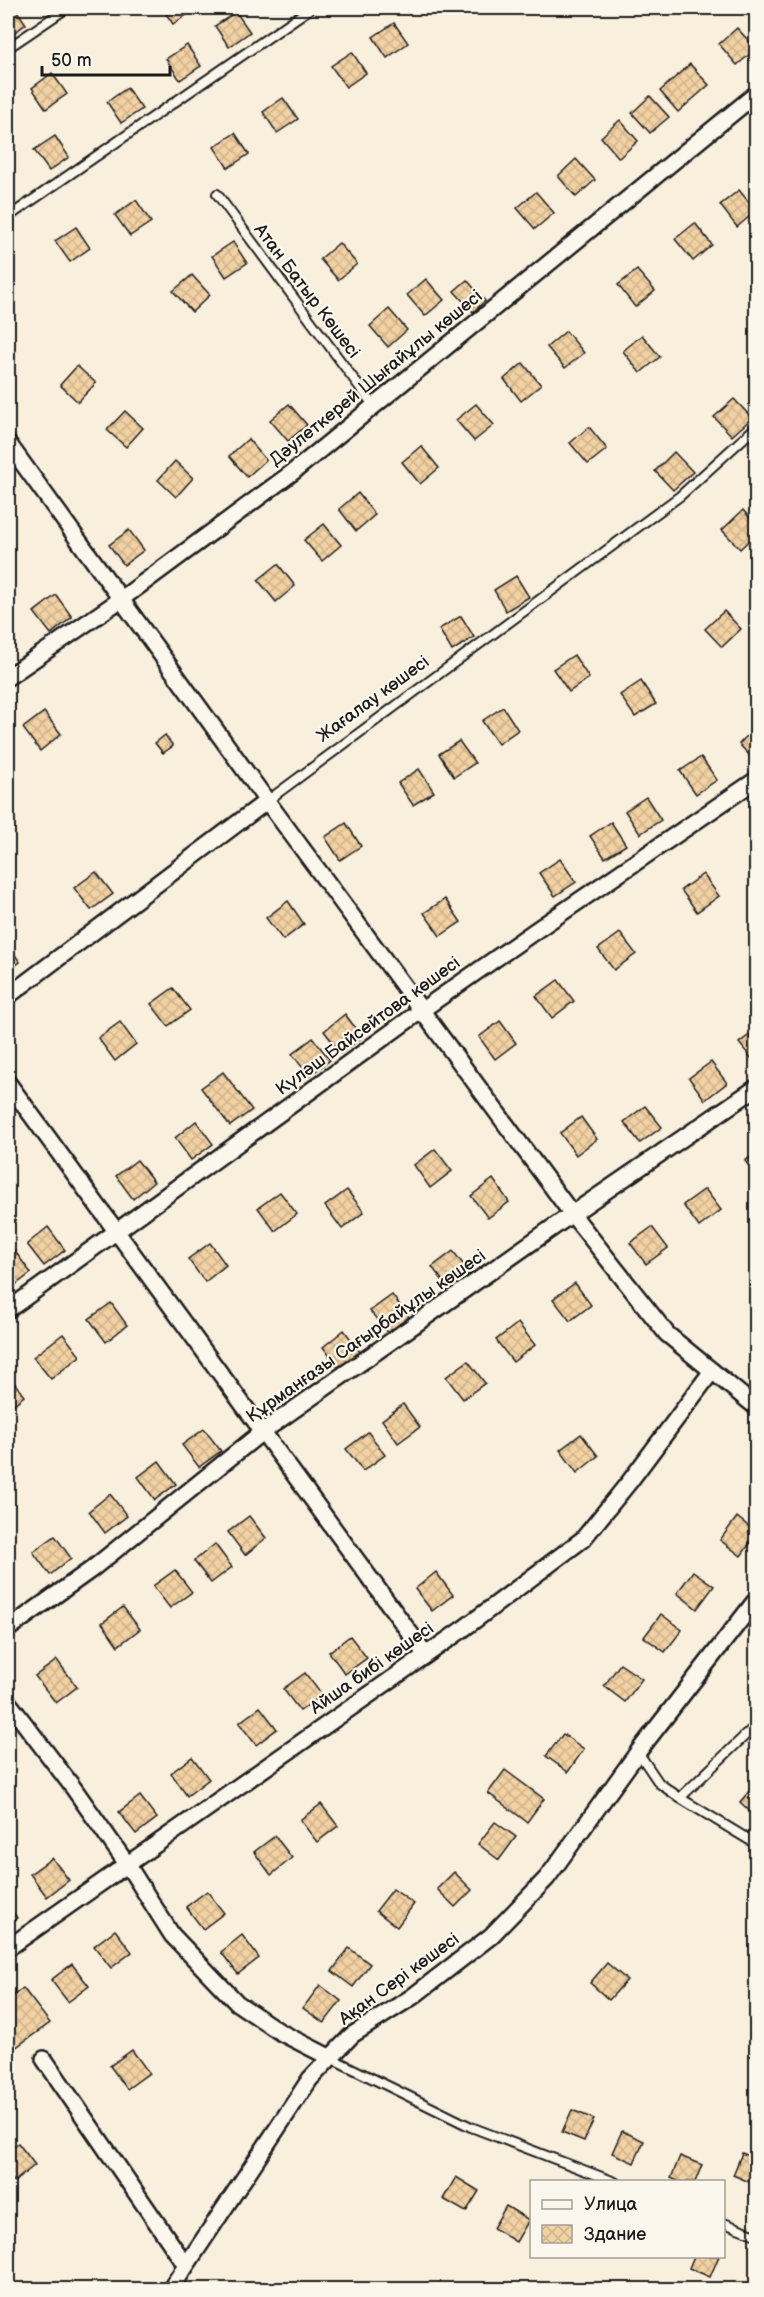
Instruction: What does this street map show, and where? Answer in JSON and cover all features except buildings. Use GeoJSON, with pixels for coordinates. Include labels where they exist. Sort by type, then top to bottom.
{"type":"FeatureCollection","features":[{"type":"Feature","properties":{"kind":"street","name":"Дәулеткерей Шығайұлы көшесі"},"geometry":{"type":"LineString","coordinates":[[8,677],[120,600],[293,472],[756,94]]}},
{"type":"Feature","properties":{"kind":"street"},"geometry":{"type":"LineString","coordinates":[[8,442],[120,600],[572,1214],[667,1334],[756,1407]]}},
{"type":"Feature","properties":{"kind":"street","name":"Күләш Байсейтова көшесі"},"geometry":{"type":"LineString","coordinates":[[8,1310],[422,1010],[535,930],[756,780]]}},
{"type":"Feature","properties":{"kind":"street","name":"Жағалау көшесі"},"geometry":{"type":"LineString","coordinates":[[8,996],[267,801]]}},
{"type":"Feature","properties":{"kind":"street"},"geometry":{"type":"LineString","coordinates":[[8,1083],[426,1655]]}},
{"type":"Feature","properties":{"kind":"street","name":"Құрманғазы Сағырбайұлы көшесі"},"geometry":{"type":"LineString","coordinates":[[8,1629],[92,1569],[262,1432],[756,1088]]}},
{"type":"Feature","properties":{"kind":"street","name":"Айша бибі көшесі"},"geometry":{"type":"LineString","coordinates":[[8,1948],[426,1655],[583,1539],[630,1481],[712,1371]]}},
{"type":"Feature","properties":{"kind":"street","name":"Ақан Сері көшесі"},"geometry":{"type":"LineString","coordinates":[[170,2289],[310,2079],[352,2035],[412,1997],[491,1936],[547,1878],[638,1752],[756,1600]]}},
{"type":"Feature","properties":{"kind":"street"},"geometry":{"type":"LineString","coordinates":[[8,1702],[72,1786],[127,1864],[172,1935],[237,2003],[280,2032],[329,2057]]}},
{"type":"Feature","properties":{"kind":"street"},"geometry":{"type":"LineString","coordinates":[[44,2059],[185,2264]]}},
{"type":"Feature","properties":{"kind":"lane"},"geometry":{"type":"LineString","coordinates":[[8,48],[67,8]]}},
{"type":"Feature","properties":{"kind":"lane"},"geometry":{"type":"LineString","coordinates":[[8,217],[311,8]]}},
{"type":"Feature","properties":{"kind":"lane","name":"Атан Батыр Көшесі"},"geometry":{"type":"LineString","coordinates":[[217,194],[374,405]]}},
{"type":"Feature","properties":{"kind":"lane","name":"Жағалау көшесі"},"geometry":{"type":"LineString","coordinates":[[267,801],[680,496],[756,427]]}},
{"type":"Feature","properties":{"kind":"lane"},"geometry":{"type":"LineString","coordinates":[[680,1798],[756,1725]]}},
{"type":"Feature","properties":{"kind":"lane"},"geometry":{"type":"LineString","coordinates":[[638,1752],[659,1783],[756,1844]]}},
{"type":"Feature","properties":{"kind":"lane"},"geometry":{"type":"LineString","coordinates":[[329,2057],[471,2127],[612,2180]]}},
{"type":"Feature","properties":{"kind":"lane"},"geometry":{"type":"LineString","coordinates":[[725,2224],[756,2235]]}}]}
